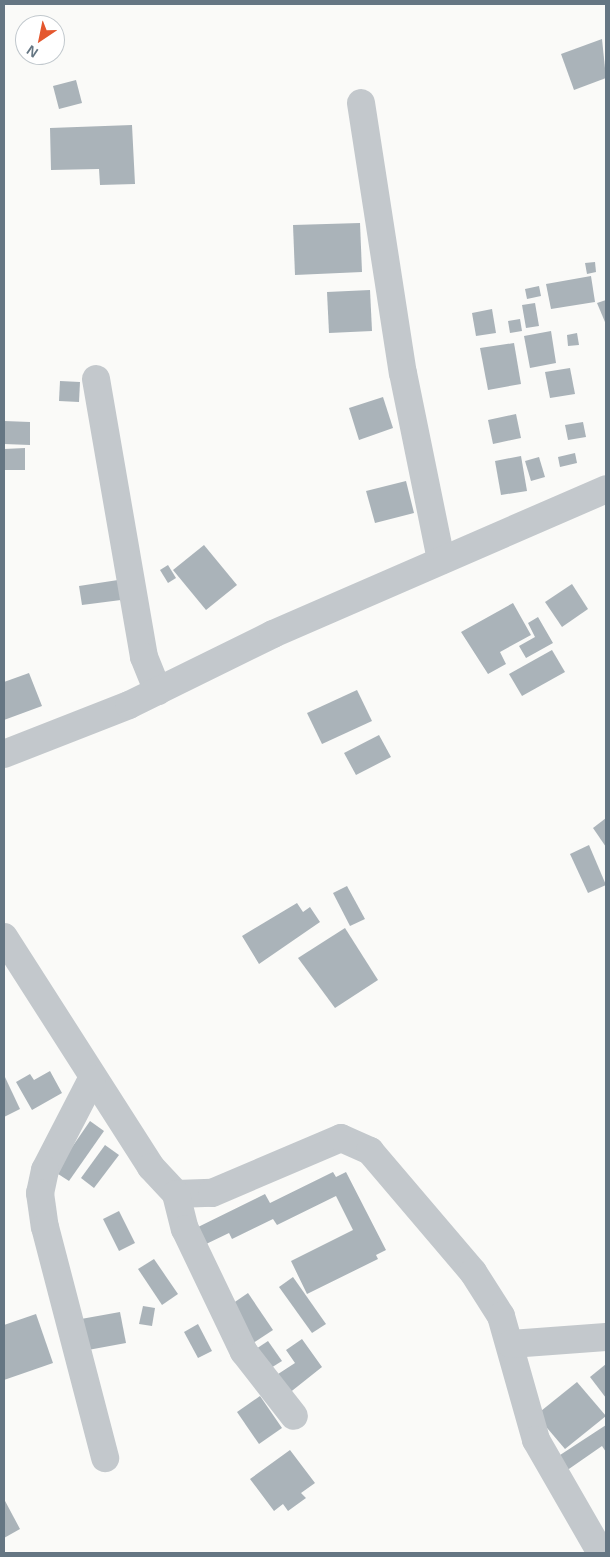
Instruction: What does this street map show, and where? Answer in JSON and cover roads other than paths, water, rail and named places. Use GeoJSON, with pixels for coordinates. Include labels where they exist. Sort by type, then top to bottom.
{"type":"FeatureCollection","features":[{"type":"Feature","properties":{"kind":"street"},"geometry":{"type":"LineString","coordinates":[[361,103],[403,373],[441,560]]}},
{"type":"Feature","properties":{"kind":"street"},"geometry":{"type":"LineString","coordinates":[[96,379],[144,657],[158,691]]}},
{"type":"Feature","properties":{"kind":"street"},"geometry":{"type":"LineString","coordinates":[[4,754],[158,691],[273,634],[441,560],[603,497]]}},
{"type":"Feature","properties":{"kind":"street"},"geometry":{"type":"LineString","coordinates":[[4,937],[92,1079],[151,1168],[176,1194],[185,1228],[244,1352],[294,1416]]}},
{"type":"Feature","properties":{"kind":"street"},"geometry":{"type":"LineString","coordinates":[[92,1079],[45,1170],[40,1193],[45,1227],[105,1458]]}},
{"type":"Feature","properties":{"kind":"street"},"geometry":{"type":"LineString","coordinates":[[176,1194],[212,1193],[330,1141],[356,1141],[414,1199],[473,1272],[501,1316],[511,1344],[536,1440],[601,1553]]}},
{"type":"Feature","properties":{"kind":"street"},"geometry":{"type":"LineString","coordinates":[[511,1344],[606,1337]]}}]}
